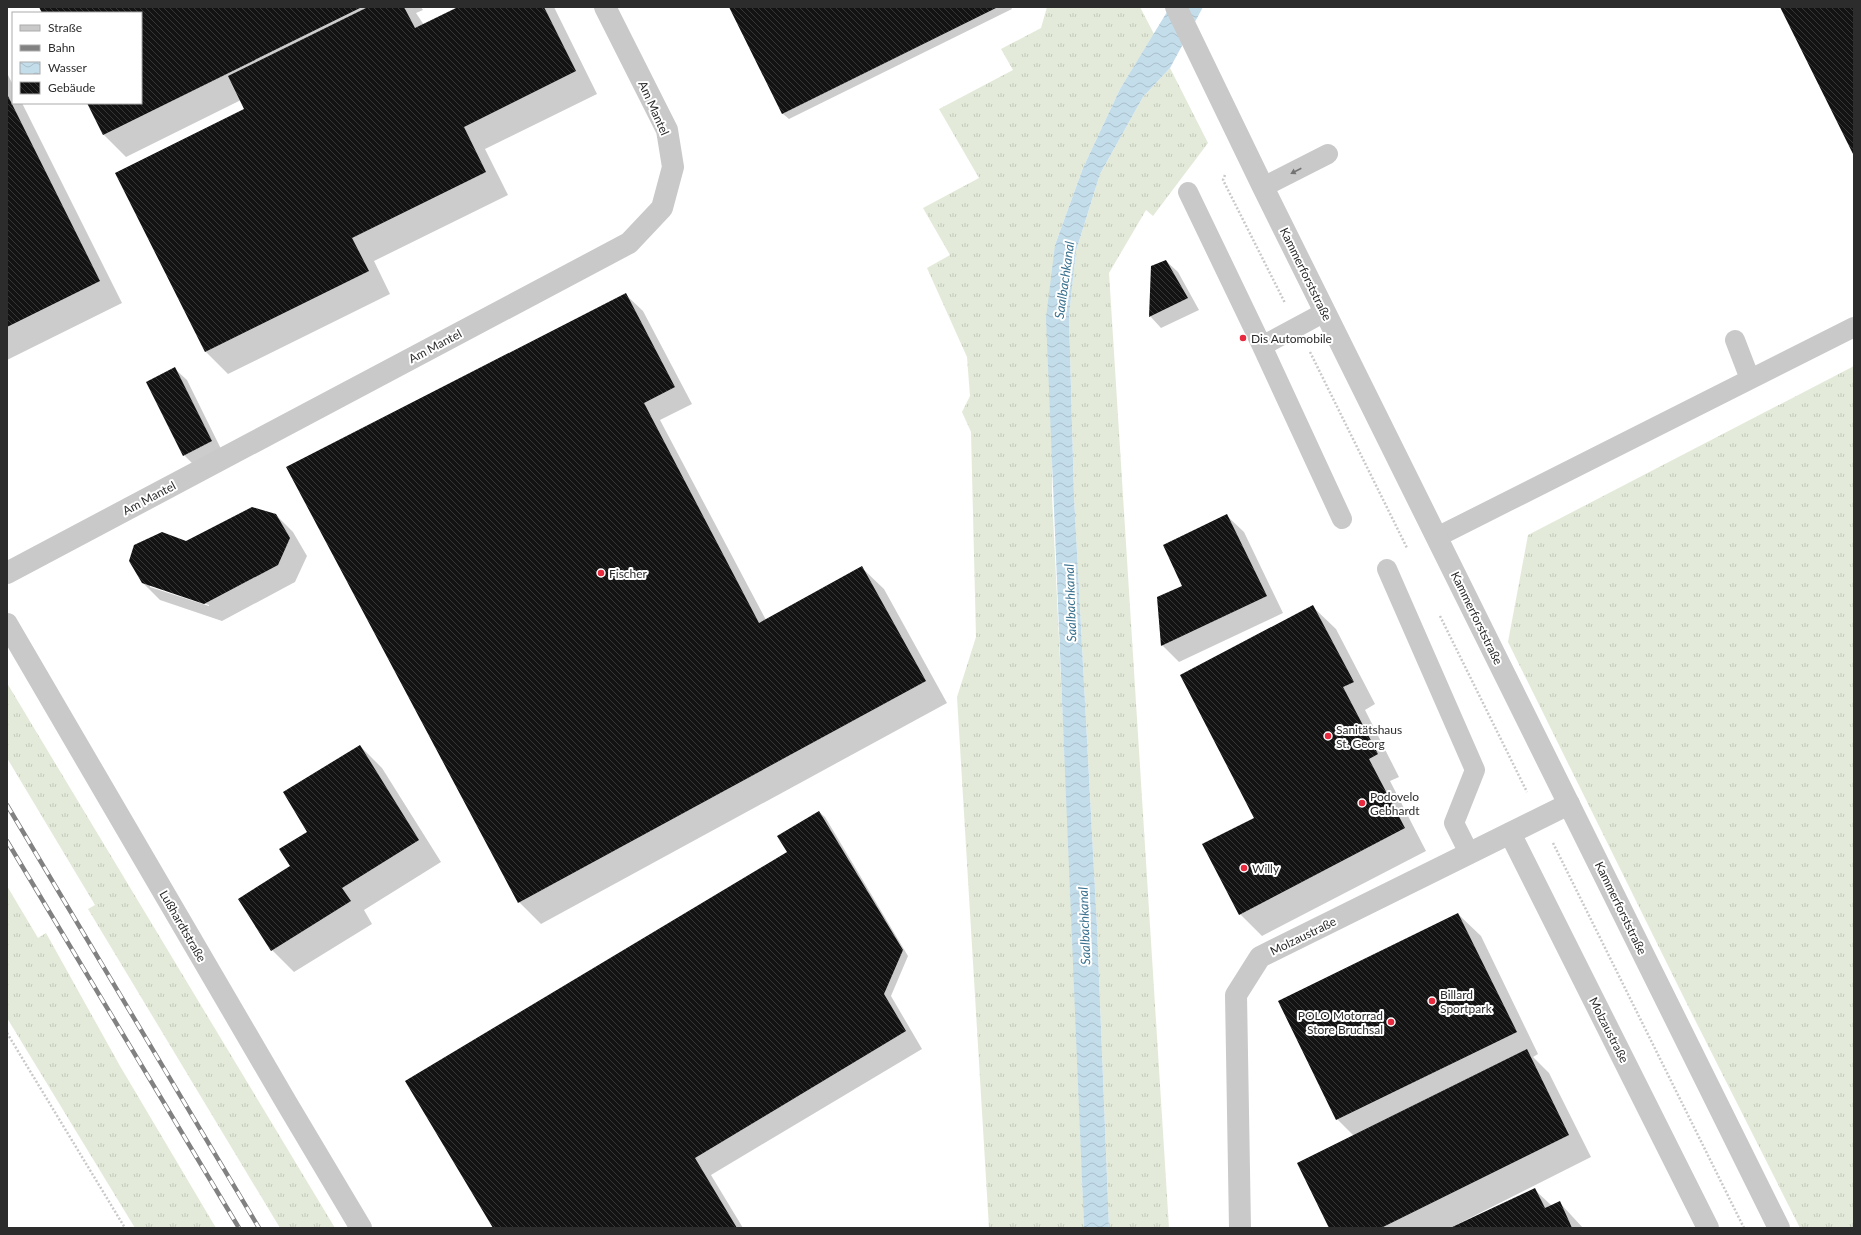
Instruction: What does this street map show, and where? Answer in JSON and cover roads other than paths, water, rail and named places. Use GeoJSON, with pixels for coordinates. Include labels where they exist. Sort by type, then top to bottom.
{"type":"FeatureCollection","features":[{"type":"Feature","properties":{"kind":"street","name":"Am Mantel"},"geometry":{"type":"LineString","coordinates":[[7,573],[629,243],[662,208],[673,167],[667,130],[605,7]]}},
{"type":"Feature","properties":{"kind":"street","name":"Kammerforststraße"},"geometry":{"type":"LineString","coordinates":[[1176,7],[1263,187],[1780,1228]]}},
{"type":"Feature","properties":{"kind":"street","name":"Lußhardtstraße"},"geometry":{"type":"LineString","coordinates":[[7,624],[282,1096],[361,1228]]}},
{"type":"Feature","properties":{"kind":"street","name":"Molzaustraße"},"geometry":{"type":"LineString","coordinates":[[1240,1228],[1236,995],[1260,957],[1569,804]]}},
{"type":"Feature","properties":{"kind":"street","name":"Molzaustraße"},"geometry":{"type":"LineString","coordinates":[[1510,833],[1708,1228]]}},
{"type":"Feature","properties":{"kind":"lane"},"geometry":{"type":"LineString","coordinates":[[1263,187],[1328,154]]}},
{"type":"Feature","properties":{"kind":"lane"},"geometry":{"type":"LineString","coordinates":[[1188,192],[1262,346],[1342,519]]}},
{"type":"Feature","properties":{"kind":"lane"},"geometry":{"type":"LineString","coordinates":[[1262,346],[1325,312]]}},
{"type":"Feature","properties":{"kind":"lane"},"geometry":{"type":"LineString","coordinates":[[1437,537],[1854,327]]}},
{"type":"Feature","properties":{"kind":"lane"},"geometry":{"type":"LineString","coordinates":[[1735,340],[1750,379]]}},
{"type":"Feature","properties":{"kind":"lane"},"geometry":{"type":"LineString","coordinates":[[1387,569],[1475,770],[1454,823],[1469,853]]}},
{"type":"Feature","properties":{"kind":"water","name":"Saalbachkanal"},"geometry":{"type":"Polygon","coordinates":[[[1170,7],[1203,7],[1170,68],[1143,97],[1100,174],[1076,251],[1069,316],[1074,496],[1097,927],[1109,1228],[1084,1228],[1046,318],[1055,245],[1083,168],[1120,89],[1170,7]]]}},
{"type":"Feature","properties":{"kind":"railway"},"geometry":{"type":"LineString","coordinates":[[7,805],[259,1228]]}},
{"type":"Feature","properties":{"kind":"railway"},"geometry":{"type":"LineString","coordinates":[[7,841],[239,1228]]}},
{"type":"Feature","properties":{"kind":"place","name":"Dis Automobile"},"geometry":{"type":"Point","coordinates":[1243,338]}},
{"type":"Feature","properties":{"kind":"place","name":"Fischer"},"geometry":{"type":"Point","coordinates":[601,573]}},
{"type":"Feature","properties":{"kind":"place","name":"Sanitätshaus St. Georg"},"geometry":{"type":"Point","coordinates":[1328,736]}},
{"type":"Feature","properties":{"kind":"place","name":"Podovelo Gebhardt"},"geometry":{"type":"Point","coordinates":[1362,803]}},
{"type":"Feature","properties":{"kind":"place","name":"Willy"},"geometry":{"type":"Point","coordinates":[1244,868]}},
{"type":"Feature","properties":{"kind":"place","name":"Billard Sportpark"},"geometry":{"type":"Point","coordinates":[1432,1001]}},
{"type":"Feature","properties":{"kind":"place","name":"POLO Motorrad Store Bruchsal"},"geometry":{"type":"Point","coordinates":[1391,1022]}}]}
